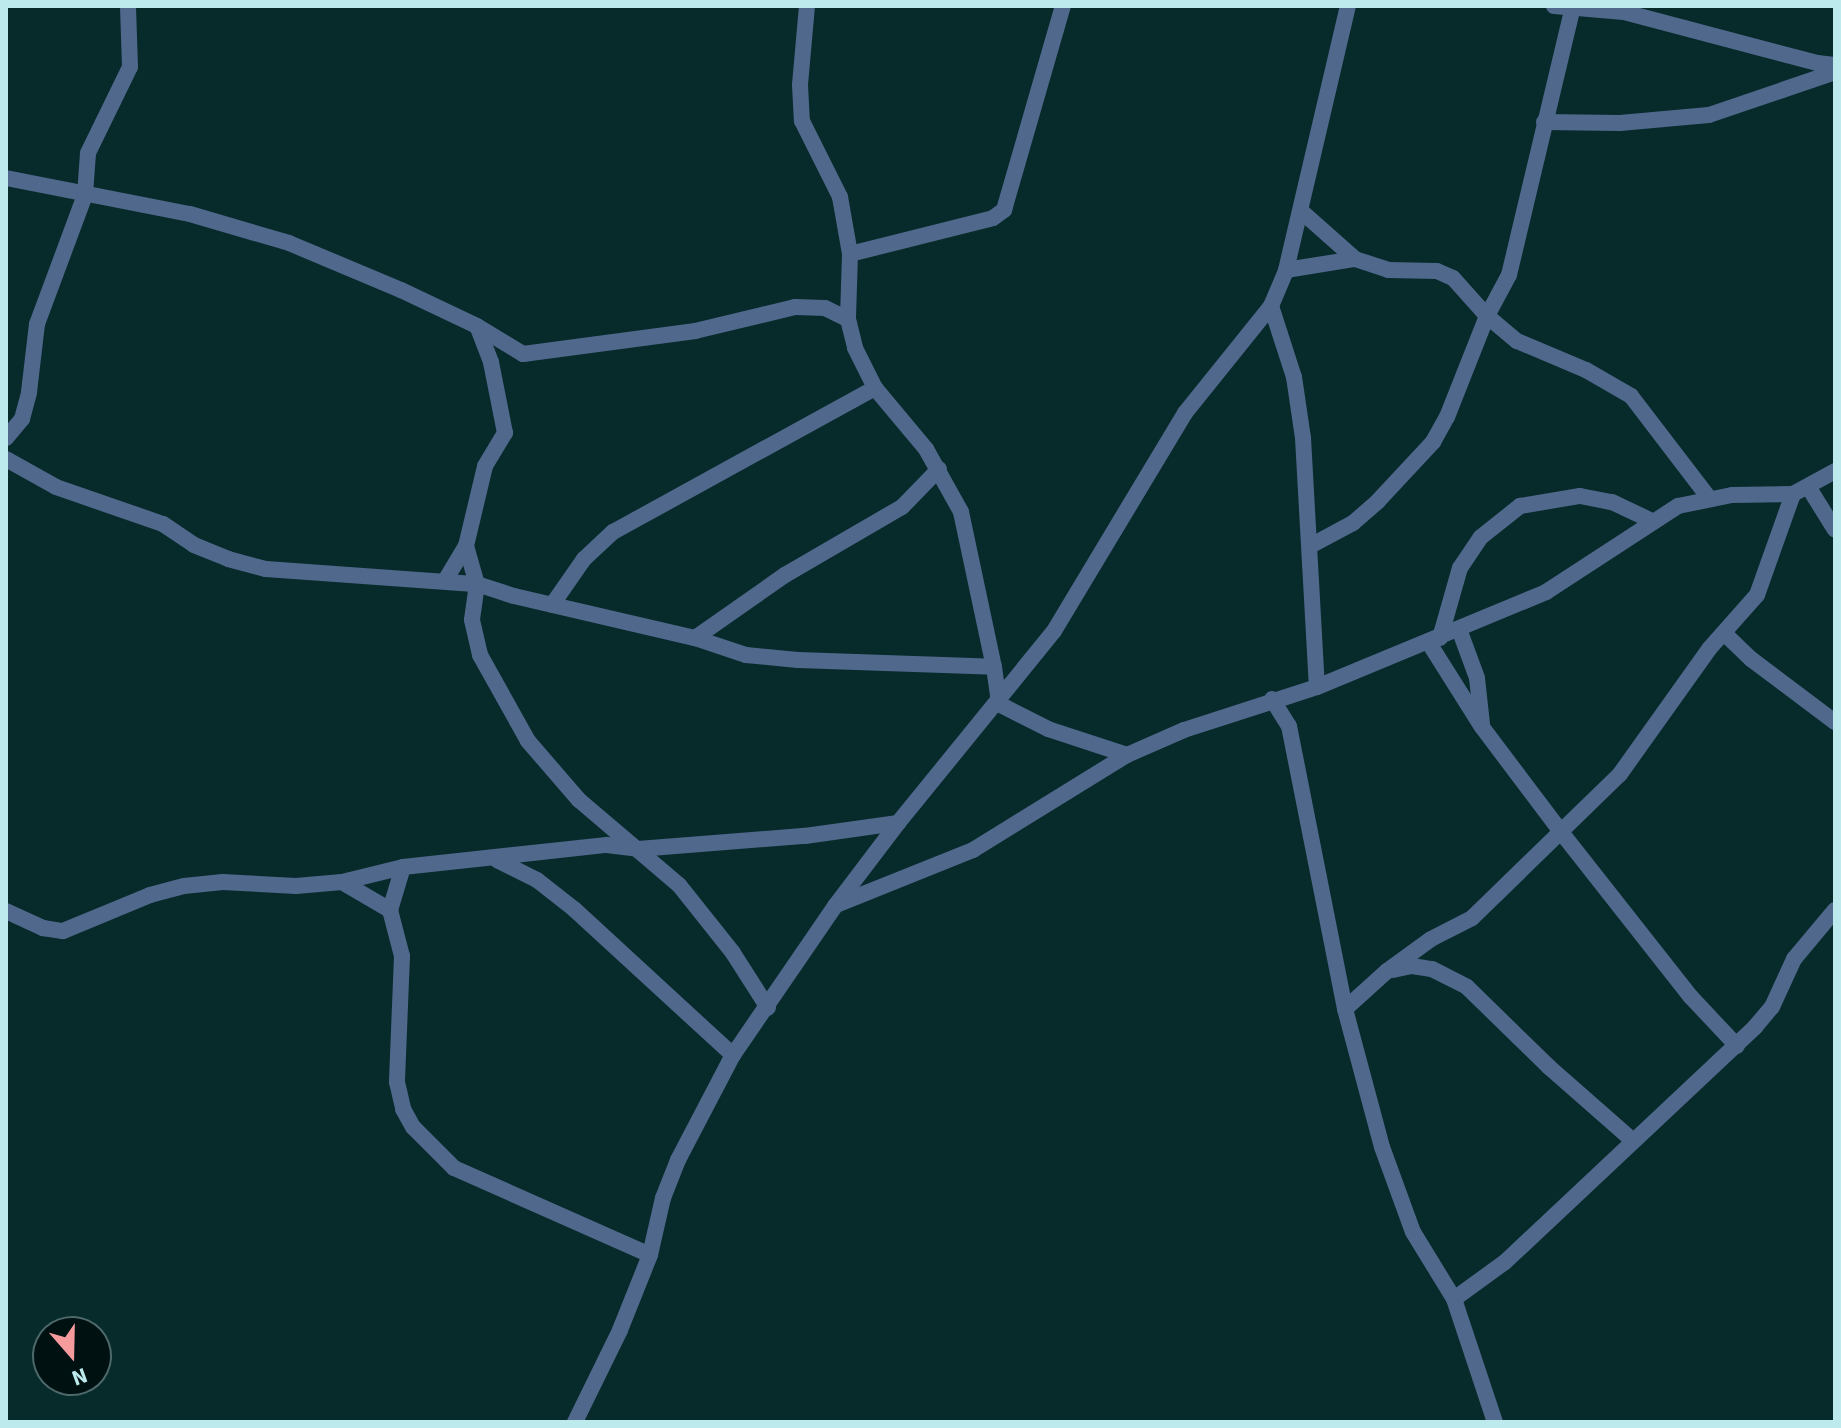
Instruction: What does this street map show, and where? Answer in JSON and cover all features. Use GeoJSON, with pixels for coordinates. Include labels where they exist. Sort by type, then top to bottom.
{"type":"FeatureCollection","features":[{"type":"Feature","properties":{"kind":"street"},"geometry":{"type":"LineString","coordinates":[[6,438],[22,419],[29,392],[37,324],[85,195],[88,153],[130,67],[128,6]]}},
{"type":"Feature","properties":{"kind":"street"},"geometry":{"type":"LineString","coordinates":[[807,6],[800,85],[802,121],[840,197],[850,254],[848,319],[855,348],[875,388],[911,429],[939,469],[961,512],[999,704]]}},
{"type":"Feature","properties":{"kind":"street"},"geometry":{"type":"LineString","coordinates":[[850,254],[993,218],[1004,210],[1063,6]]}},
{"type":"Feature","properties":{"kind":"street"},"geometry":{"type":"LineString","coordinates":[[575,1422],[620,1330],[650,1255],[663,1198],[678,1160],[733,1055],[835,906],[898,823],[999,704],[1054,631],[1185,413],[1271,306],[1286,270],[1348,6]]}},
{"type":"Feature","properties":{"kind":"street"},"geometry":{"type":"LineString","coordinates":[[1554,6],[1624,12],[1817,63],[1835,65]]}},
{"type":"Feature","properties":{"kind":"street"},"geometry":{"type":"LineString","coordinates":[[1310,546],[1353,523],[1433,442],[1467,371],[1487,316],[1509,275],[1572,7]]}},
{"type":"Feature","properties":{"kind":"street"},"geometry":{"type":"LineString","coordinates":[[1544,122],[1647,122],[1709,115],[1835,72]]}},
{"type":"Feature","properties":{"kind":"street"},"geometry":{"type":"LineString","coordinates":[[6,178],[190,214],[289,243],[477,326],[502,344],[532,354],[695,331],[795,307],[825,308],[848,319]]}},
{"type":"Feature","properties":{"kind":"street"},"geometry":{"type":"LineString","coordinates":[[1301,211],[1355,259],[1388,270],[1437,271],[1466,290],[1487,316],[1530,348],[1586,370],[1631,396],[1709,498]]}},
{"type":"Feature","properties":{"kind":"street"},"geometry":{"type":"LineString","coordinates":[[1286,270],[1355,259]]}},
{"type":"Feature","properties":{"kind":"street"},"geometry":{"type":"LineString","coordinates":[[1271,306],[1294,377],[1303,438],[1317,687]]}},
{"type":"Feature","properties":{"kind":"street"},"geometry":{"type":"LineString","coordinates":[[446,579],[466,546],[485,466],[505,433],[491,362],[477,326]]}},
{"type":"Feature","properties":{"kind":"street"},"geometry":{"type":"LineString","coordinates":[[552,605],[584,559],[613,532],[875,388]]}},
{"type":"Feature","properties":{"kind":"street"},"geometry":{"type":"LineString","coordinates":[[6,459],[56,487],[163,524],[194,545],[228,559],[296,572],[446,579],[477,584],[695,638],[746,655],[798,660],[994,667]]}},
{"type":"Feature","properties":{"kind":"street"},"geometry":{"type":"LineString","coordinates":[[695,638],[785,575],[902,507],[939,469]]}},
{"type":"Feature","properties":{"kind":"street"},"geometry":{"type":"LineString","coordinates":[[835,906],[973,850],[1127,755],[1184,730],[1272,699],[1317,687],[1560,585],[1678,506],[1709,498],[1801,491],[1835,471]]}},
{"type":"Feature","properties":{"kind":"street"},"geometry":{"type":"LineString","coordinates":[[1801,491],[1835,530]]}},
{"type":"Feature","properties":{"kind":"street"},"geometry":{"type":"LineString","coordinates":[[1345,1009],[1387,971],[1431,939],[1472,918],[1620,774],[1709,649],[1757,595],[1801,491]]}},
{"type":"Feature","properties":{"kind":"street"},"geometry":{"type":"LineString","coordinates":[[1652,521],[1612,502],[1580,496],[1520,506],[1481,537],[1460,568],[1434,640],[1482,727],[1691,997],[1737,1046]]}},
{"type":"Feature","properties":{"kind":"street"},"geometry":{"type":"LineString","coordinates":[[466,546],[477,584],[472,620],[480,655],[528,741],[579,800],[679,885],[703,913],[768,1008]]}},
{"type":"Feature","properties":{"kind":"street"},"geometry":{"type":"LineString","coordinates":[[1459,629],[1477,678],[1482,727]]}},
{"type":"Feature","properties":{"kind":"street"},"geometry":{"type":"LineString","coordinates":[[1725,634],[1751,659],[1835,722]]}},
{"type":"Feature","properties":{"kind":"street"},"geometry":{"type":"LineString","coordinates":[[1272,699],[1289,726],[1345,1009],[1382,1147],[1413,1232],[1454,1299],[1495,1422]]}},
{"type":"Feature","properties":{"kind":"street"},"geometry":{"type":"LineString","coordinates":[[999,704],[1048,729],[1127,755]]}},
{"type":"Feature","properties":{"kind":"street"},"geometry":{"type":"LineString","coordinates":[[6,911],[43,928],[63,931],[150,895],[184,886],[223,882],[296,886],[342,882],[403,867],[495,860],[607,845],[638,849],[805,836],[898,823]]}},
{"type":"Feature","properties":{"kind":"street"},"geometry":{"type":"LineString","coordinates":[[495,860],[537,880],[574,909],[733,1055]]}},
{"type":"Feature","properties":{"kind":"street"},"geometry":{"type":"LineString","coordinates":[[403,867],[390,910],[402,956],[397,1082],[403,1109],[413,1127],[454,1168],[650,1255]]}},
{"type":"Feature","properties":{"kind":"street"},"geometry":{"type":"LineString","coordinates":[[342,882],[390,910]]}},
{"type":"Feature","properties":{"kind":"street"},"geometry":{"type":"LineString","coordinates":[[1454,1299],[1505,1262],[1632,1140],[1737,1046],[1772,1007],[1794,959],[1835,910]]}},
{"type":"Feature","properties":{"kind":"street"},"geometry":{"type":"LineString","coordinates":[[1387,971],[1412,966],[1432,969],[1467,987],[1549,1067],[1632,1140]]}}]}
